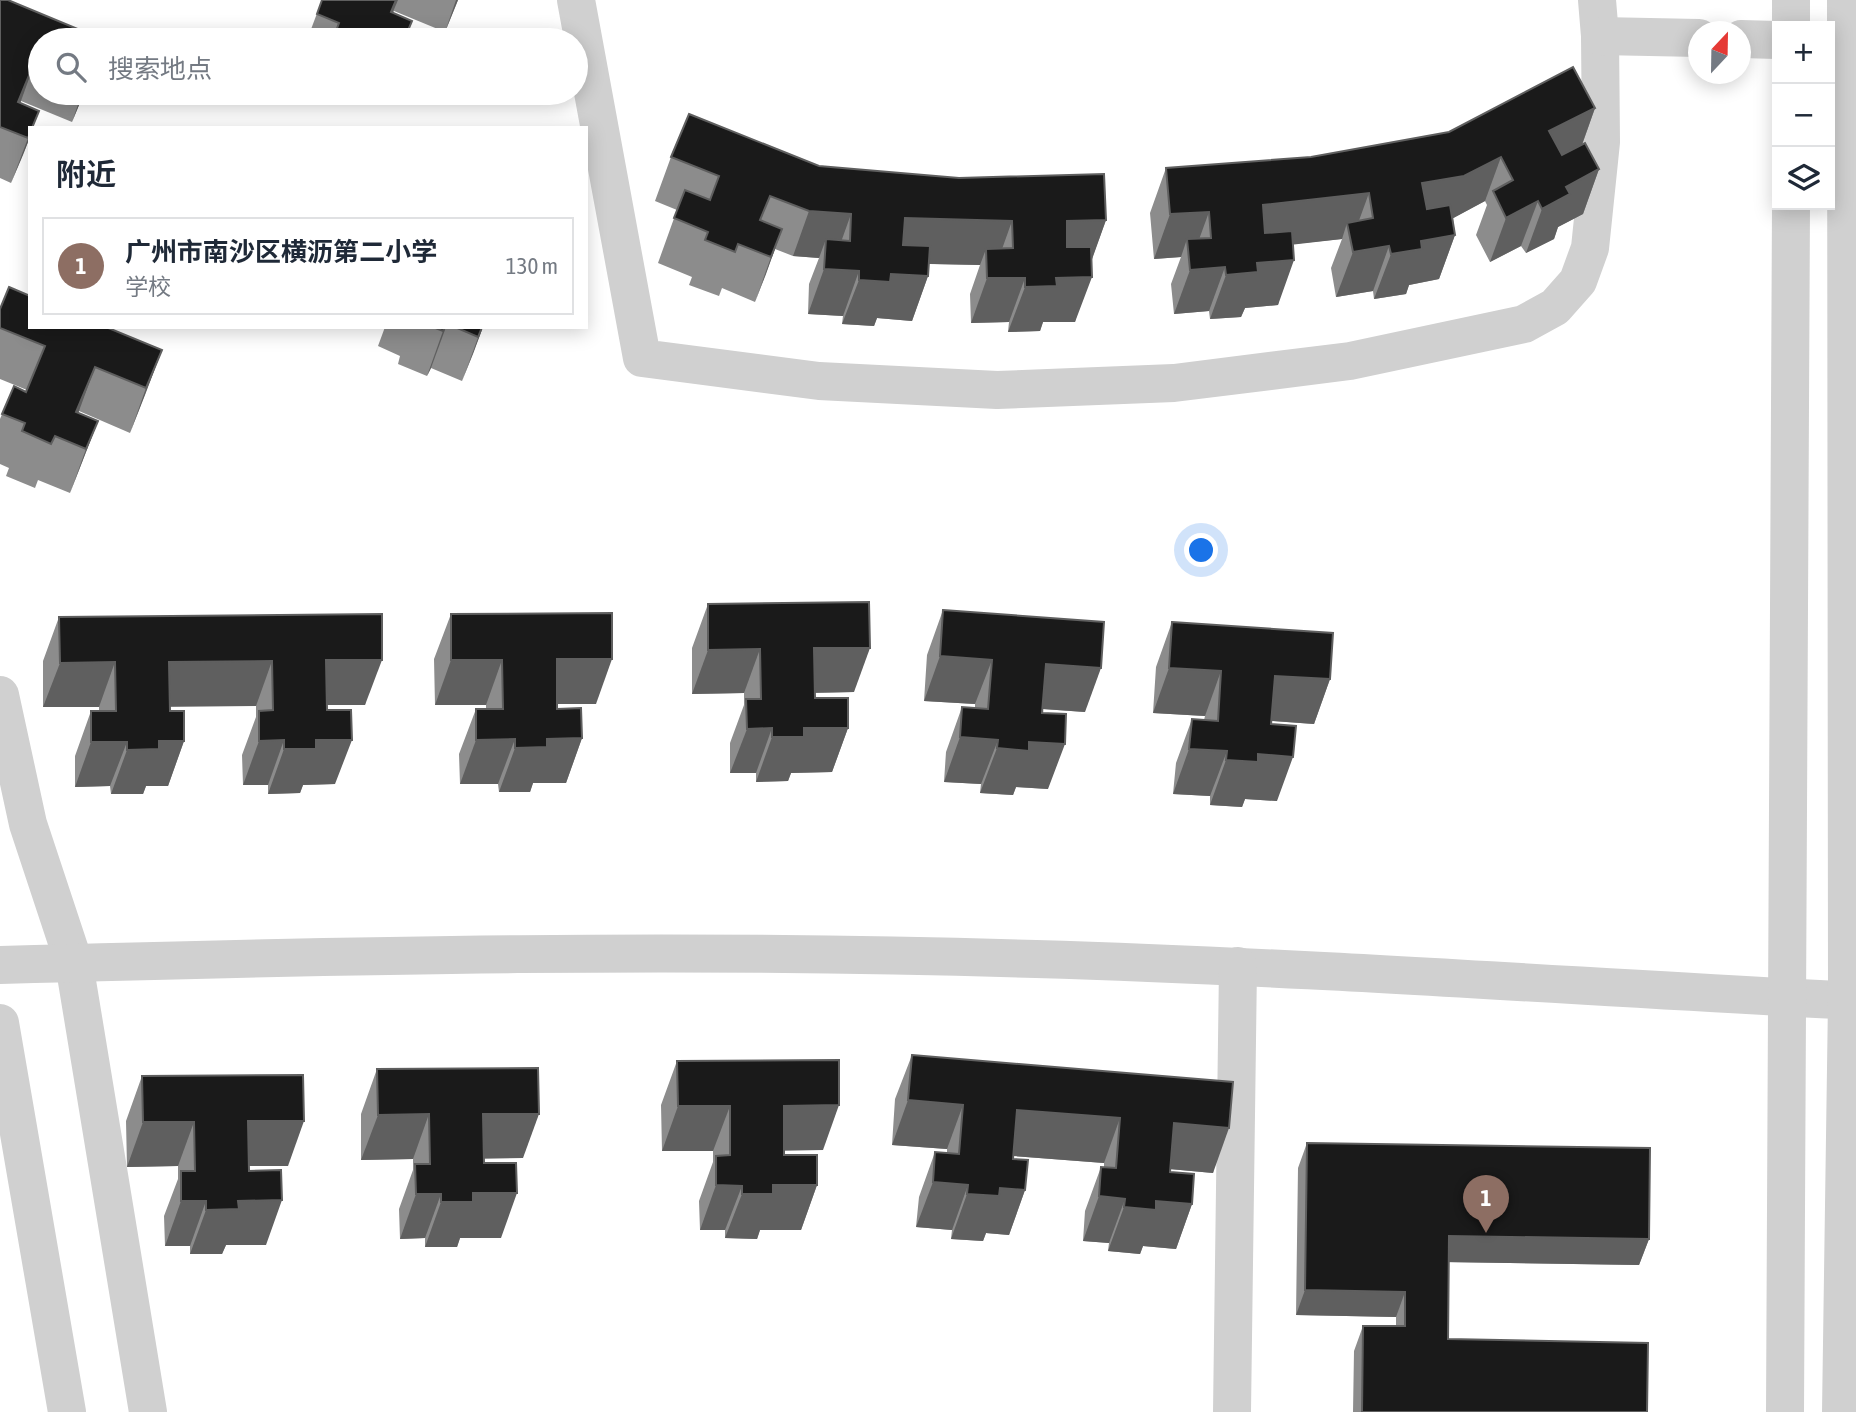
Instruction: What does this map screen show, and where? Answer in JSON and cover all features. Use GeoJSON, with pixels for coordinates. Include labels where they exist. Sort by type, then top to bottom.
{"type":"FeatureCollection","features":[{"type":"Feature","properties":{"kind":"street"},"geometry":{"type":"LineString","coordinates":[[576,0],[581,28]]}},
{"type":"Feature","properties":{"kind":"street"},"geometry":{"type":"LineString","coordinates":[[1791,0],[1791,21]]}},
{"type":"Feature","properties":{"kind":"street"},"geometry":{"type":"LineString","coordinates":[[588,65],[642,358],[819,381],[997,390],[1174,383],[1350,361],[1524,324],[1555,307],[1578,281],[1590,248],[1601,142],[1599,18],[1688,36]]}},
{"type":"Feature","properties":{"kind":"street"},"geometry":{"type":"LineString","coordinates":[[1841,24],[1851,1000],[1841,1412]]}},
{"type":"Feature","properties":{"kind":"street"},"geometry":{"type":"LineString","coordinates":[[1751,39],[1772,40]]}},
{"type":"Feature","properties":{"kind":"street"},"geometry":{"type":"LineString","coordinates":[[1785,1412],[1791,210]]}},
{"type":"Feature","properties":{"kind":"street"},"geometry":{"type":"LineString","coordinates":[[0,695],[28,824],[74,963],[148,1412]]}},
{"type":"Feature","properties":{"kind":"street"},"geometry":{"type":"LineString","coordinates":[[0,965],[498,953],[731,953],[1033,958],[1238,966],[1851,1000]]}},
{"type":"Feature","properties":{"kind":"street"},"geometry":{"type":"LineString","coordinates":[[1232,1412],[1238,966]]}},
{"type":"Feature","properties":{"kind":"street"},"geometry":{"type":"LineString","coordinates":[[0,1023],[67,1412]]}},
{"type":"Feature","properties":{"kind":"building"},"geometry":{"type":"Polygon","coordinates":[[[0,0],[8,0],[75,28],[28,28],[28,78],[18,102],[39,111],[33,126],[28,126],[28,138],[0,127],[0,0]]]}},
{"type":"Feature","properties":{"kind":"building"},"geometry":{"type":"Polygon","coordinates":[[[322,0],[396,0],[391,12],[412,21],[409,28],[337,28],[339,23],[317,14],[322,0]]]}},
{"type":"Feature","properties":{"kind":"building"},"geometry":{"type":"Polygon","coordinates":[[[1573,67],[1595,108],[1549,131],[1562,155],[1585,143],[1599,169],[1566,187],[1570,194],[1542,209],[1538,201],[1506,218],[1493,191],[1513,180],[1501,157],[1464,176],[1422,183],[1427,209],[1450,205],[1455,235],[1421,241],[1422,249],[1391,254],[1389,246],[1353,252],[1347,223],[1373,218],[1369,193],[1263,205],[1265,233],[1292,231],[1294,260],[1257,263],[1258,272],[1226,275],[1225,267],[1190,270],[1187,239],[1211,238],[1209,212],[1170,214],[1166,168],[1311,157],[1449,132],[1573,67]]]}},
{"type":"Feature","properties":{"kind":"building"},"geometry":{"type":"Polygon","coordinates":[[[689,114],[819,166],[959,178],[1104,174],[1106,220],[1067,221],[1067,247],[1091,247],[1092,277],[1056,278],[1057,286],[1025,287],[1025,278],[987,278],[986,249],[1013,248],[1012,221],[905,218],[903,245],[930,246],[928,276],[891,274],[890,282],[859,280],[859,271],[824,269],[826,239],[850,241],[851,214],[809,211],[770,196],[760,220],[782,229],[771,257],[738,244],[735,252],[705,240],[708,232],[674,218],[685,190],[710,200],[719,176],[671,157],[689,114]]]}},
{"type":"Feature","properties":{"kind":"building"},"geometry":{"type":"Polygon","coordinates":[[[9,287],[28,295],[28,329],[111,329],[162,350],[146,388],[95,367],[76,412],[98,421],[86,449],[55,436],[51,444],[22,431],[25,423],[2,414],[14,386],[26,392],[45,346],[0,328],[0,309],[9,287]]]}},
{"type":"Feature","properties":{"kind":"building"},"geometry":{"type":"Polygon","coordinates":[[[460,329],[481,329],[478,337],[460,329]]]}},
{"type":"Feature","properties":{"kind":"building"},"geometry":{"type":"Polygon","coordinates":[[[869,602],[870,648],[814,648],[815,698],[848,698],[848,728],[804,728],[804,737],[772,737],[772,728],[747,729],[746,699],[761,699],[760,649],[708,650],[708,604],[869,602]]]}},
{"type":"Feature","properties":{"kind":"building"},"geometry":{"type":"Polygon","coordinates":[[[943,610],[1104,622],[1101,668],[1046,664],[1042,713],[1066,714],[1065,744],[1029,742],[1029,751],[997,748],[998,740],[960,737],[962,707],[988,709],[992,660],[940,656],[943,610]]]}},
{"type":"Feature","properties":{"kind":"building"},"geometry":{"type":"Polygon","coordinates":[[[612,613],[612,659],[557,659],[557,709],[581,708],[582,738],[547,739],[547,747],[515,748],[515,739],[476,740],[476,709],[503,709],[502,660],[451,660],[451,614],[612,613]]]}},
{"type":"Feature","properties":{"kind":"building"},"geometry":{"type":"Polygon","coordinates":[[[382,614],[382,660],[326,660],[327,710],[351,710],[352,740],[316,740],[316,749],[284,749],[284,740],[259,741],[259,711],[273,710],[272,661],[169,662],[170,711],[184,711],[184,741],[159,741],[159,749],[127,750],[127,742],[91,742],[91,711],[116,711],[115,662],[60,663],[59,617],[382,614]]]}},
{"type":"Feature","properties":{"kind":"building"},"geometry":{"type":"Polygon","coordinates":[[[1172,622],[1333,633],[1330,679],[1275,676],[1271,724],[1296,726],[1293,757],[1258,754],[1258,762],[1226,760],[1227,751],[1189,749],[1192,719],[1218,721],[1221,671],[1169,668],[1172,622]]]}},
{"type":"Feature","properties":{"kind":"building"},"geometry":{"type":"Polygon","coordinates":[[[912,1055],[1233,1082],[1229,1128],[1174,1123],[1170,1172],[1194,1174],[1192,1204],[1156,1201],[1156,1210],[1124,1207],[1125,1199],[1099,1196],[1101,1167],[1116,1168],[1120,1118],[1017,1110],[1013,1159],[1028,1160],[1025,1190],[1000,1188],[999,1196],[967,1194],[968,1185],[933,1182],[935,1152],[959,1154],[963,1105],[908,1100],[912,1055]]]}},
{"type":"Feature","properties":{"kind":"building"},"geometry":{"type":"Polygon","coordinates":[[[839,1060],[839,1105],[784,1106],[784,1155],[817,1155],[817,1185],[773,1185],[773,1194],[742,1194],[742,1186],[716,1185],[716,1156],[730,1155],[730,1106],[678,1106],[677,1061],[839,1060]]]}},
{"type":"Feature","properties":{"kind":"building"},"geometry":{"type":"Polygon","coordinates":[[[538,1068],[539,1114],[483,1114],[484,1163],[516,1163],[517,1193],[473,1193],[473,1202],[441,1202],[441,1194],[416,1194],[415,1164],[430,1164],[429,1114],[378,1115],[377,1069],[538,1068]]]}},
{"type":"Feature","properties":{"kind":"building"},"geometry":{"type":"Polygon","coordinates":[[[303,1075],[304,1121],[248,1121],[249,1171],[281,1170],[282,1200],[238,1201],[239,1209],[206,1210],[206,1201],[181,1201],[181,1171],[195,1171],[194,1122],[143,1122],[142,1076],[303,1075]]]}},
{"type":"Feature","properties":{"kind":"building"},"geometry":{"type":"Polygon","coordinates":[[[1307,1143],[1650,1148],[1649,1239],[1449,1236],[1448,1339],[1648,1343],[1647,1412],[1362,1412],[1363,1326],[1405,1326],[1405,1292],[1305,1290],[1307,1143]]]}},
{"type":"Feature","properties":{"kind":"place","name":"广州市南沙区横沥第二小学"},"geometry":{"type":"Point","coordinates":[1486,1233]}}]}
